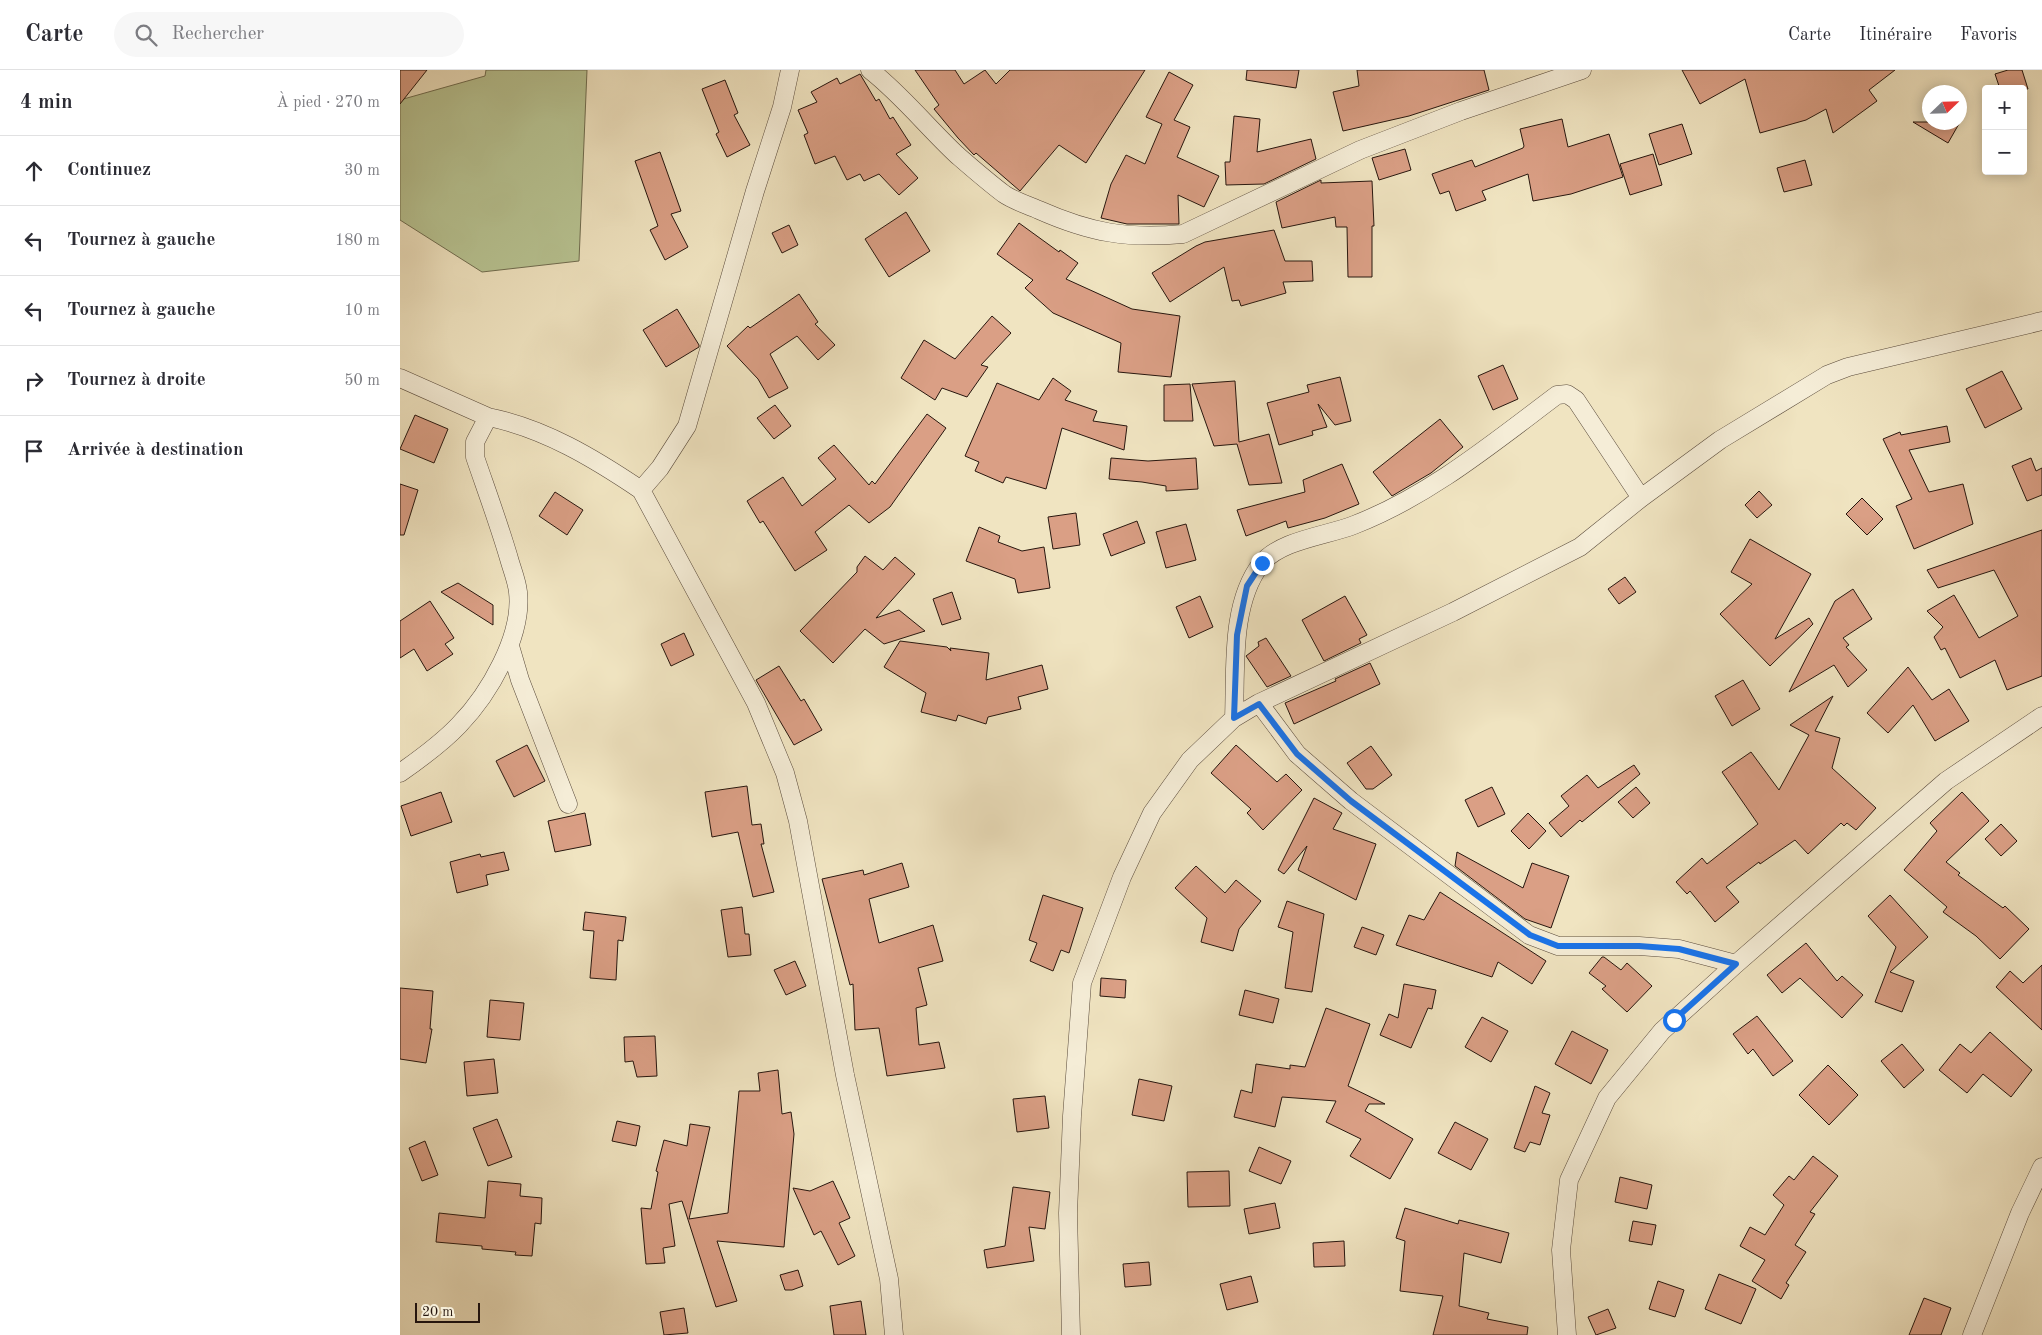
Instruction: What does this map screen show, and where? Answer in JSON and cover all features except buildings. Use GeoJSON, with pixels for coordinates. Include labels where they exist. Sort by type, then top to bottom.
{"type":"FeatureCollection","features":[{"type":"Feature","properties":{"kind":"street"},"geometry":{"type":"LineString","coordinates":[[641,490],[660,468],[687,426],[755,191],[782,107],[790,70]]}},
{"type":"Feature","properties":{"kind":"street"},"geometry":{"type":"LineString","coordinates":[[870,70],[892,87],[956,154],[1005,194],[1066,222],[1097,231],[1113,234],[1155,236],[1183,234],[1360,150],[1461,111],[1582,70]]}},
{"type":"Feature","properties":{"kind":"street"},"geometry":{"type":"LineString","coordinates":[[1071,1335],[1068,1212],[1072,1116],[1082,982],[1122,877],[1152,813],[1190,760],[1234,718],[1259,704],[1453,612],[1580,547],[1641,498],[1720,440],[1827,375],[1848,367],[2042,321]]}},
{"type":"Feature","properties":{"kind":"street"},"geometry":{"type":"LineString","coordinates":[[400,378],[488,417],[521,426],[574,449],[600,462],[641,490],[756,703],[785,772],[798,822],[845,1075],[889,1278],[894,1335]]}},
{"type":"Feature","properties":{"kind":"street"},"geometry":{"type":"LineString","coordinates":[[1234,718],[1237,635],[1247,586],[1262,563],[1278,550],[1354,526],[1413,496],[1458,468],[1557,395],[1567,394],[1576,400],[1641,498]]}},
{"type":"Feature","properties":{"kind":"street"},"geometry":{"type":"LineString","coordinates":[[400,773],[420,759],[460,724],[487,688],[510,646],[517,622],[518,592],[505,546],[475,457],[475,442],[488,417]]}},
{"type":"Feature","properties":{"kind":"street"},"geometry":{"type":"LineString","coordinates":[[510,646],[520,680],[568,804]]}},
{"type":"Feature","properties":{"kind":"street"},"geometry":{"type":"LineString","coordinates":[[1259,704],[1297,754],[1351,801],[1530,935],[1558,946],[1639,946],[1679,949],[1736,964]]}},
{"type":"Feature","properties":{"kind":"street"},"geometry":{"type":"LineString","coordinates":[[1567,1335],[1561,1250],[1569,1180],[1607,1098],[1662,1032],[1736,964],[1946,781],[2042,716]]}},
{"type":"Feature","properties":{"kind":"street"},"geometry":{"type":"LineString","coordinates":[[1972,1335],[2020,1213],[2042,1168]]}},
{"type":"Feature","properties":{"kind":"green space"},"geometry":{"type":"Polygon","coordinates":[[[486,70],[587,70],[579,261],[482,272],[400,220],[400,100],[485,76],[486,70]]]}},
{"type":"Feature","properties":{"kind":"route"},"geometry":{"type":"LineString","coordinates":[[1262,563],[1247,586],[1237,635],[1234,718],[1259,704],[1297,754],[1351,801],[1530,935],[1558,946],[1639,946],[1679,949],[1736,964],[1674,1020]]}}]}
